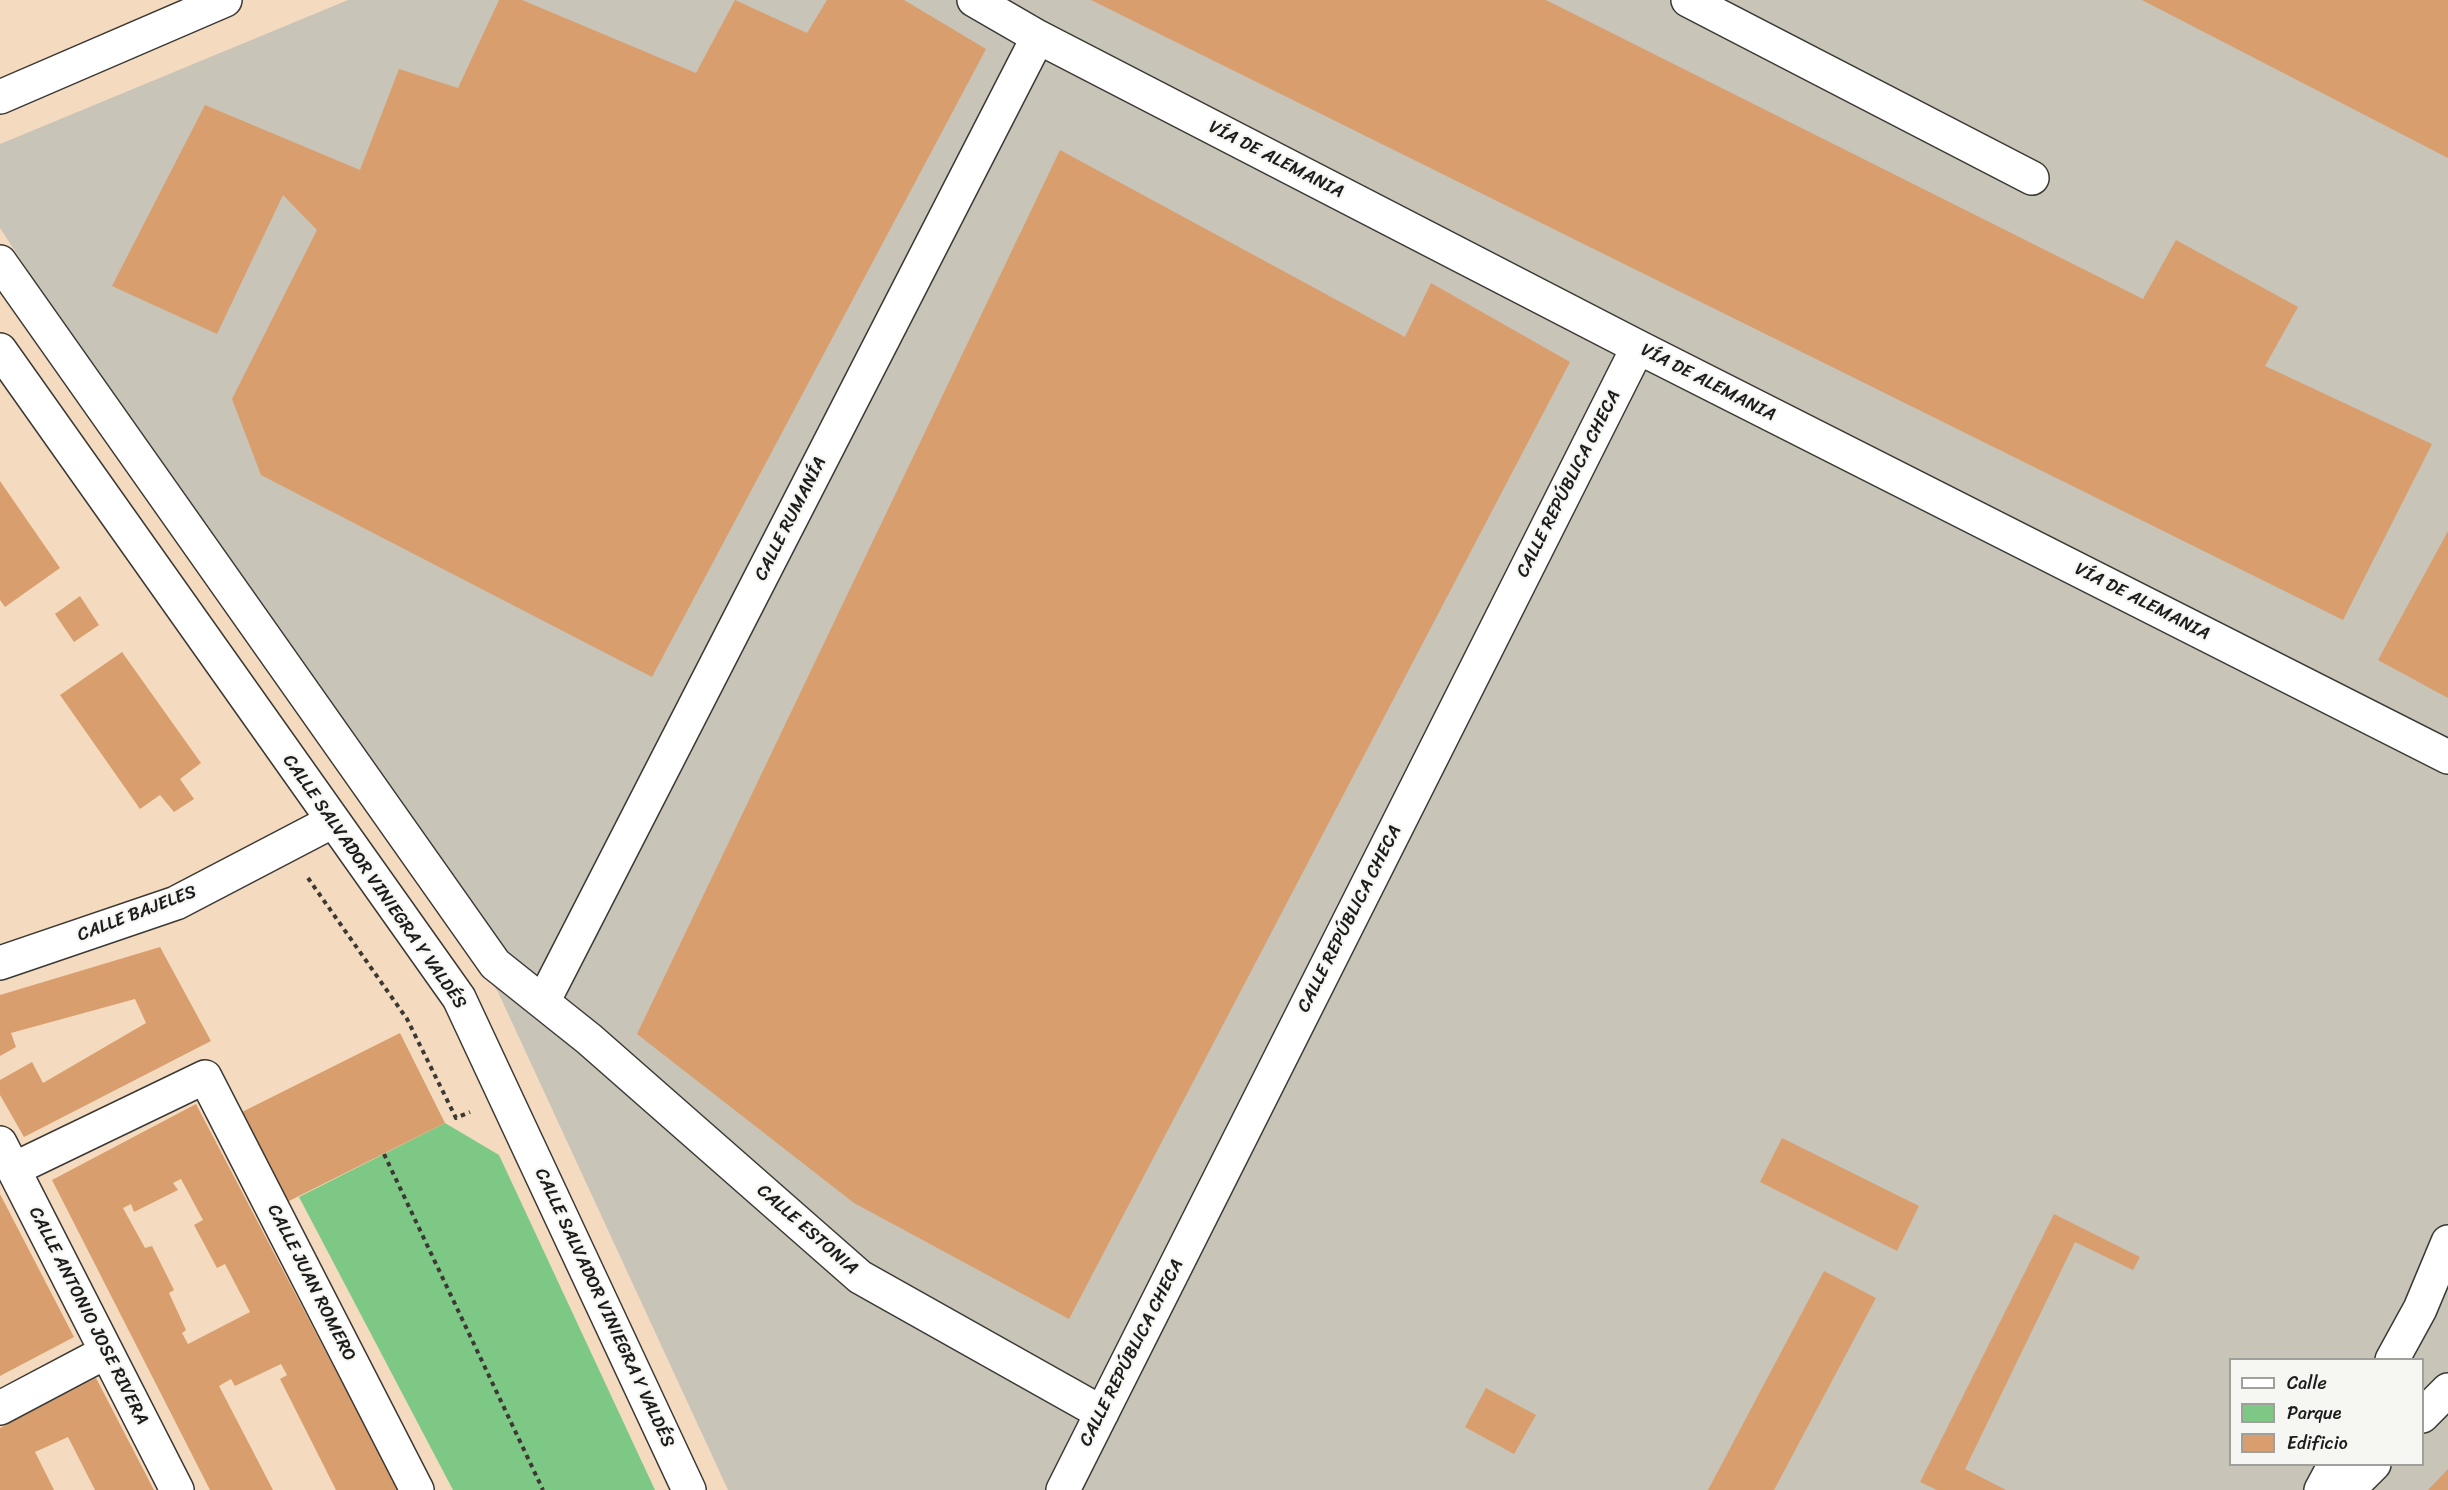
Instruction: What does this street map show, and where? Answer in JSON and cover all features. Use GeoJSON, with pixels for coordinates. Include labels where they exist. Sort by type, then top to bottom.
{"type":"FeatureCollection","features":[{"type":"Feature","properties":{"kind":"street"},"geometry":{"type":"LineString","coordinates":[[0,97],[225,0]]}},
{"type":"Feature","properties":{"kind":"street","name":"VÍA DE ALEMANIA"},"geometry":{"type":"LineString","coordinates":[[974,0],[1038,37],[1638,347],[2448,757]]}},
{"type":"Feature","properties":{"kind":"street"},"geometry":{"type":"LineString","coordinates":[[1688,0],[2032,178]]}},
{"type":"Feature","properties":{"kind":"street","name":"CALLE RUMANÍA"},"geometry":{"type":"LineString","coordinates":[[543,1002],[1038,37]]}},
{"type":"Feature","properties":{"kind":"street","name":"CALLE ESTONIA"},"geometry":{"type":"LineString","coordinates":[[0,262],[495,964],[589,1039],[860,1277],[1102,1413]]}},
{"type":"Feature","properties":{"kind":"street","name":"CALLE REPÚBLICA CHECA"},"geometry":{"type":"LineString","coordinates":[[1063,1490],[1638,347]]}},
{"type":"Feature","properties":{"kind":"street","name":"CALLE SALVADOR VINIEGRA Y VALDÉS"},"geometry":{"type":"LineString","coordinates":[[0,350],[459,998],[689,1490]]}},
{"type":"Feature","properties":{"kind":"street","name":"CALLE BAJELES"},"geometry":{"type":"LineString","coordinates":[[0,963],[176,903],[333,821]]}},
{"type":"Feature","properties":{"kind":"street","name":"CALLE JUAN ROMERO"},"geometry":{"type":"LineString","coordinates":[[7,1156],[205,1077],[417,1490]]}},
{"type":"Feature","properties":{"kind":"street","name":"CALLE ANTONIO JOSE RIVERA"},"geometry":{"type":"LineString","coordinates":[[7,1156],[177,1490]]}},
{"type":"Feature","properties":{"kind":"street"},"geometry":{"type":"LineString","coordinates":[[2393,1358],[2420,1309],[2448,1242]]}},
{"type":"Feature","properties":{"kind":"street"},"geometry":{"type":"LineString","coordinates":[[0,1408],[106,1352]]}},
{"type":"Feature","properties":{"kind":"street"},"geometry":{"type":"LineString","coordinates":[[2424,1414],[2448,1390]]}},
{"type":"Feature","properties":{"kind":"street"},"geometry":{"type":"LineString","coordinates":[[2320,1490],[2334,1466]]}},
{"type":"Feature","properties":{"kind":"street"},"geometry":{"type":"LineString","coordinates":[[2348,1490],[2372,1466]]}},
{"type":"Feature","properties":{"kind":"path"},"geometry":{"type":"LineString","coordinates":[[306,876],[407,1019],[456,1119]]}},
{"type":"Feature","properties":{"kind":"path"},"geometry":{"type":"LineString","coordinates":[[384,1154],[543,1490]]}},
{"type":"Feature","properties":{"kind":"shaded area"},"geometry":{"type":"Polygon","coordinates":[[[348,0],[2448,0],[2448,1490],[728,1490],[498,992],[0,228],[0,144],[348,0]]]}},
{"type":"Feature","properties":{"kind":"green space"},"geometry":{"type":"Polygon","coordinates":[[[445,1123],[499,1155],[655,1490],[453,1490],[299,1197],[445,1123]]]}},
{"type":"Feature","properties":{"kind":"building"},"geometry":{"type":"Polygon","coordinates":[[[499,0],[522,0],[696,73],[735,0],[807,33],[827,0],[904,0],[986,49],[652,677],[261,475],[232,399],[317,230],[283,195],[217,334],[112,286],[205,105],[360,170],[399,69],[458,88],[499,0]]]}},
{"type":"Feature","properties":{"kind":"building"},"geometry":{"type":"Polygon","coordinates":[[[1091,0],[1546,0],[2143,299],[2176,240],[2298,307],[2265,366],[2432,444],[2343,620],[1091,0]]]}},
{"type":"Feature","properties":{"kind":"building"},"geometry":{"type":"Polygon","coordinates":[[[2142,0],[2448,0],[2448,158],[2142,0]]]}},
{"type":"Feature","properties":{"kind":"building"},"geometry":{"type":"Polygon","coordinates":[[[1060,150],[1405,337],[1431,283],[1570,362],[1069,1319],[854,1203],[637,1034],[1060,150]]]}},
{"type":"Feature","properties":{"kind":"building"},"geometry":{"type":"Polygon","coordinates":[[[0,481],[60,568],[5,607],[0,600],[0,481]]]}},
{"type":"Feature","properties":{"kind":"building"},"geometry":{"type":"Polygon","coordinates":[[[2448,531],[2448,698],[2378,660],[2448,531]]]}},
{"type":"Feature","properties":{"kind":"building"},"geometry":{"type":"Polygon","coordinates":[[[80,596],[99,625],[74,642],[55,614],[80,596]]]}},
{"type":"Feature","properties":{"kind":"building"},"geometry":{"type":"Polygon","coordinates":[[[122,652],[201,763],[180,779],[194,799],[174,812],[160,795],[140,809],[60,695],[122,652]]]}},
{"type":"Feature","properties":{"kind":"building"},"geometry":{"type":"Polygon","coordinates":[[[160,947],[211,1041],[24,1137],[0,1095],[0,1080],[32,1062],[43,1083],[146,1023],[135,999],[11,1033],[16,1047],[0,1056],[0,995],[160,947]]]}},
{"type":"Feature","properties":{"kind":"building"},"geometry":{"type":"Polygon","coordinates":[[[400,1033],[445,1123],[285,1203],[240,1113],[400,1033]]]}},
{"type":"Feature","properties":{"kind":"building"},"geometry":{"type":"Polygon","coordinates":[[[196,1104],[398,1490],[336,1490],[280,1379],[287,1375],[281,1364],[235,1386],[231,1379],[219,1386],[273,1490],[210,1490],[52,1180],[196,1104]],[[181,1179],[173,1183],[178,1190],[134,1212],[131,1204],[123,1208],[145,1248],[152,1246],[174,1290],[169,1293],[186,1330],[182,1333],[188,1344],[250,1312],[225,1264],[217,1268],[194,1225],[203,1220],[181,1179]]]}},
{"type":"Feature","properties":{"kind":"building"},"geometry":{"type":"Polygon","coordinates":[[[1782,1138],[1919,1206],[1897,1251],[1760,1182],[1782,1138]]]}},
{"type":"Feature","properties":{"kind":"building"},"geometry":{"type":"Polygon","coordinates":[[[0,1194],[74,1337],[0,1376],[0,1194]]]}},
{"type":"Feature","properties":{"kind":"building"},"geometry":{"type":"Polygon","coordinates":[[[2054,1214],[2140,1257],[2133,1270],[2075,1242],[1965,1469],[2006,1490],[1937,1490],[1920,1482],[2054,1214]]]}},
{"type":"Feature","properties":{"kind":"building"},"geometry":{"type":"Polygon","coordinates":[[[1824,1271],[1876,1298],[1774,1490],[1708,1490],[1824,1271]]]}},
{"type":"Feature","properties":{"kind":"building"},"geometry":{"type":"Polygon","coordinates":[[[96,1378],[154,1490],[95,1490],[68,1437],[35,1452],[54,1490],[0,1490],[0,1428],[96,1378]]]}},
{"type":"Feature","properties":{"kind":"building"},"geometry":{"type":"Polygon","coordinates":[[[1486,1388],[1536,1415],[1514,1454],[1465,1427],[1486,1388]]]}},
{"type":"Feature","properties":{"kind":"building"},"geometry":{"type":"Polygon","coordinates":[[[2448,1469],[2448,1490],[2428,1490],[2448,1469]]]}}]}
